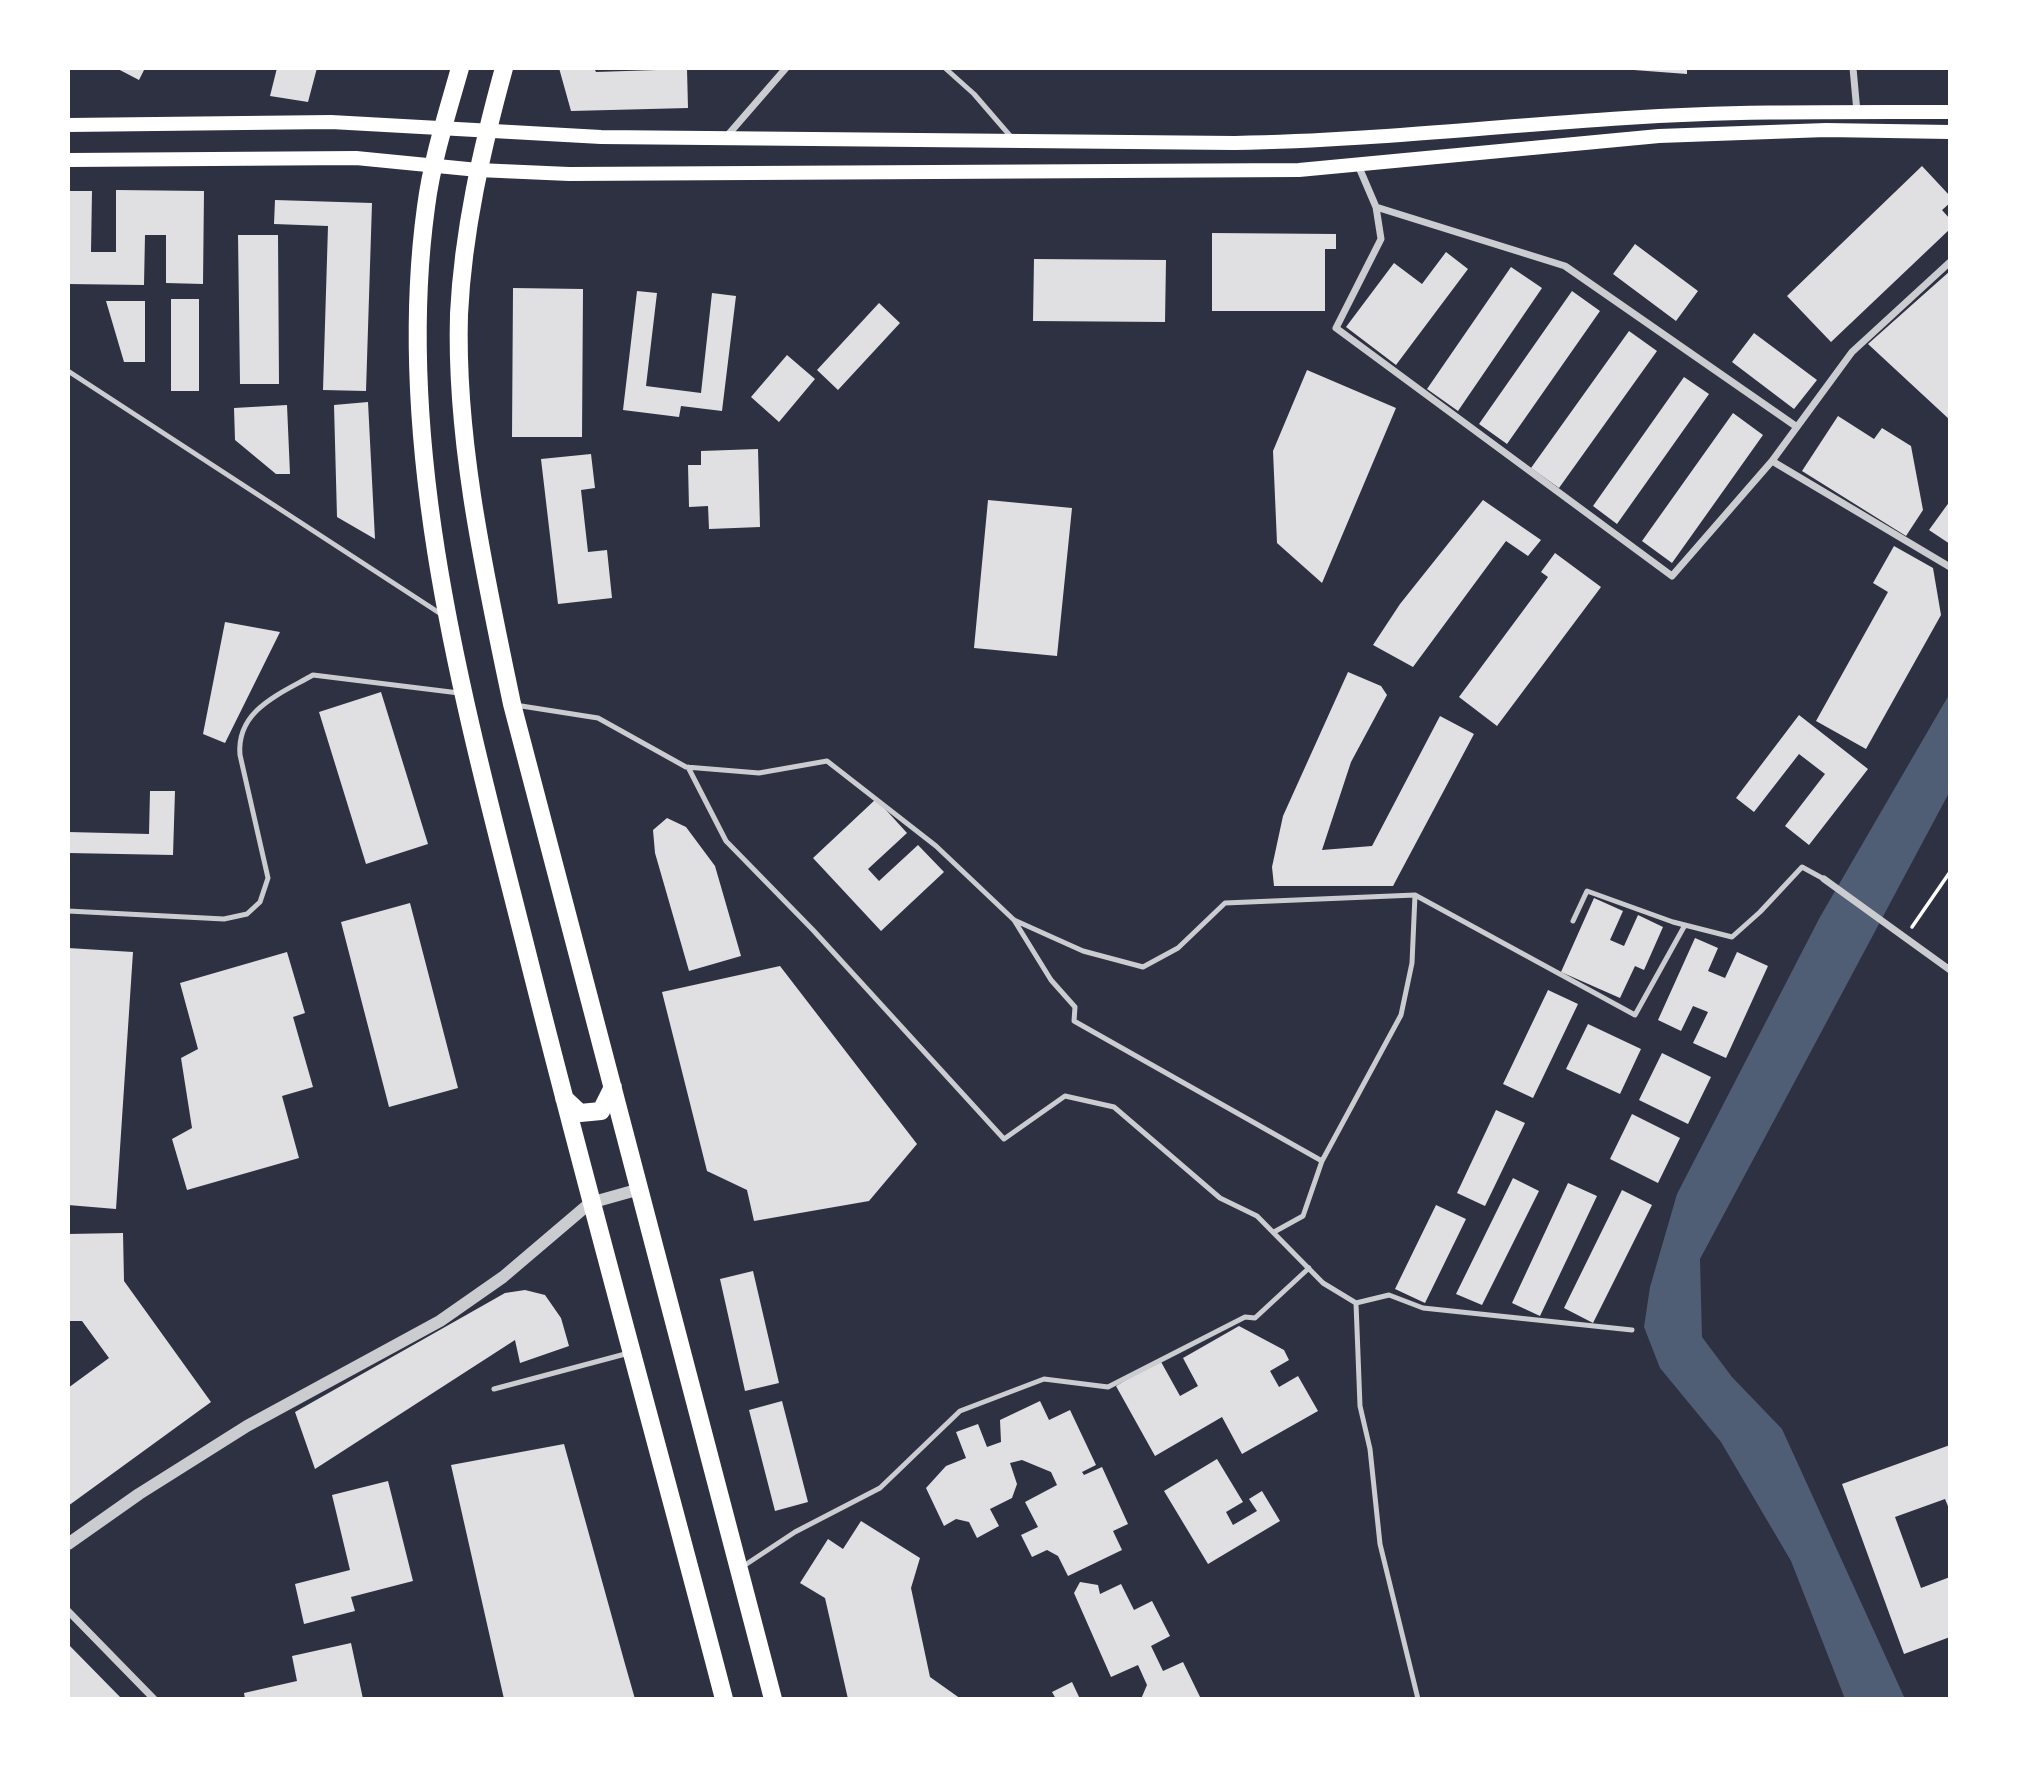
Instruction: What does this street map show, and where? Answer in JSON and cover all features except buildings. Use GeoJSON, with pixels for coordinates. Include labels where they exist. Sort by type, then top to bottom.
{"type":"FeatureCollection","features":[{"type":"Feature","properties":{"kind":"main road"},"geometry":{"type":"LineString","coordinates":[[460,68],[434,166],[421,250],[418,369],[439,571],[465,694],[590,1203],[724,1699]]}},
{"type":"Feature","properties":{"kind":"main road"},"geometry":{"type":"LineString","coordinates":[[504,68],[478,170],[459,313],[460,384],[484,561],[512,704],[773,1699]]}},
{"type":"Feature","properties":{"kind":"main road"},"geometry":{"type":"LineString","coordinates":[[68,125],[331,122],[486,133],[725,138],[1301,142],[1630,117],[1950,112]]}},
{"type":"Feature","properties":{"kind":"main road"},"geometry":{"type":"LineString","coordinates":[[68,160],[356,158],[478,170],[569,174],[1298,170],[1672,136],[1814,131],[1950,132]]}},
{"type":"Feature","properties":{"kind":"main road"},"geometry":{"type":"LineString","coordinates":[[564,1098],[580,1113],[601,1111],[613,1087]]}},
{"type":"Feature","properties":{"kind":"street"},"geometry":{"type":"LineString","coordinates":[[725,138],[786,68]]}},
{"type":"Feature","properties":{"kind":"street"},"geometry":{"type":"LineString","coordinates":[[1853,68],[1857,112]]}},
{"type":"Feature","properties":{"kind":"street"},"geometry":{"type":"LineString","coordinates":[[1358,165],[1377,207],[1381,239],[1336,328],[1672,576],[1772,461],[1852,352],[1950,262]]}},
{"type":"Feature","properties":{"kind":"street"},"geometry":{"type":"LineString","coordinates":[[1377,207],[1565,266],[1797,427]]}},
{"type":"Feature","properties":{"kind":"street"},"geometry":{"type":"LineString","coordinates":[[1772,461],[1950,567]]}},
{"type":"Feature","properties":{"kind":"street"},"geometry":{"type":"LineString","coordinates":[[1824,879],[1950,970]]}},
{"type":"Feature","properties":{"kind":"street"},"geometry":{"type":"LineString","coordinates":[[68,1544],[139,1494],[247,1426],[440,1321],[503,1277],[590,1203],[640,1189]]}},
{"type":"Feature","properties":{"kind":"street"},"geometry":{"type":"LineString","coordinates":[[68,1611],[154,1699]]}},
{"type":"Feature","properties":{"kind":"lane"},"geometry":{"type":"LineString","coordinates":[[945,68],[974,94],[1014,141]]}},
{"type":"Feature","properties":{"kind":"lane"},"geometry":{"type":"LineString","coordinates":[[68,371],[447,617]]}},
{"type":"Feature","properties":{"kind":"lane"},"geometry":{"type":"LineString","coordinates":[[68,911],[224,919],[247,914],[260,902],[268,877],[239,738],[249,717],[313,675],[465,694]]}},
{"type":"Feature","properties":{"kind":"lane"},"geometry":{"type":"LineString","coordinates":[[512,704],[598,718],[688,767],[759,773],[827,761],[936,846],[1014,920],[1051,980],[1075,1007],[1073,1021],[1322,1161]]}},
{"type":"Feature","properties":{"kind":"lane"},"geometry":{"type":"LineString","coordinates":[[688,767],[726,841],[813,930],[1004,1139],[1065,1096],[1114,1107],[1220,1198],[1257,1216],[1324,1283],[1356,1303],[1389,1295],[1423,1308],[1632,1330]]}},
{"type":"Feature","properties":{"kind":"lane"},"geometry":{"type":"LineString","coordinates":[[1573,921],[1587,891],[1685,925],[1732,937],[1802,867],[1824,879]]}},
{"type":"Feature","properties":{"kind":"lane"},"geometry":{"type":"LineString","coordinates":[[1014,920],[1083,951],[1143,967],[1178,948],[1225,903],[1415,895],[1635,1015],[1685,925]]}},
{"type":"Feature","properties":{"kind":"lane"},"geometry":{"type":"LineString","coordinates":[[1273,1232],[1303,1216],[1322,1161],[1401,1015],[1412,963],[1415,895]]}},
{"type":"Feature","properties":{"kind":"lane"},"geometry":{"type":"LineString","coordinates":[[739,1569],[795,1532],[880,1488],[960,1411],[1044,1379],[1108,1387],[1245,1317],[1255,1318],[1309,1268]]}},
{"type":"Feature","properties":{"kind":"lane"},"geometry":{"type":"LineString","coordinates":[[1356,1303],[1360,1406],[1370,1449],[1380,1544],[1418,1699]]}},
{"type":"Feature","properties":{"kind":"lane"},"geometry":{"type":"LineString","coordinates":[[494,1389],[632,1353]]}},
{"type":"Feature","properties":{"kind":"path"},"geometry":{"type":"LineString","coordinates":[[1905,937],[1950,872]]}},
{"type":"Feature","properties":{"kind":"water"},"geometry":{"type":"Polygon","coordinates":[[[1950,693],[1950,791],[1700,1259],[1702,1337],[1732,1377],[1782,1429],[1905,1699],[1845,1699],[1791,1561],[1721,1442],[1660,1368],[1644,1327],[1650,1287],[1677,1194],[1820,917],[1950,693]]]}}]}
